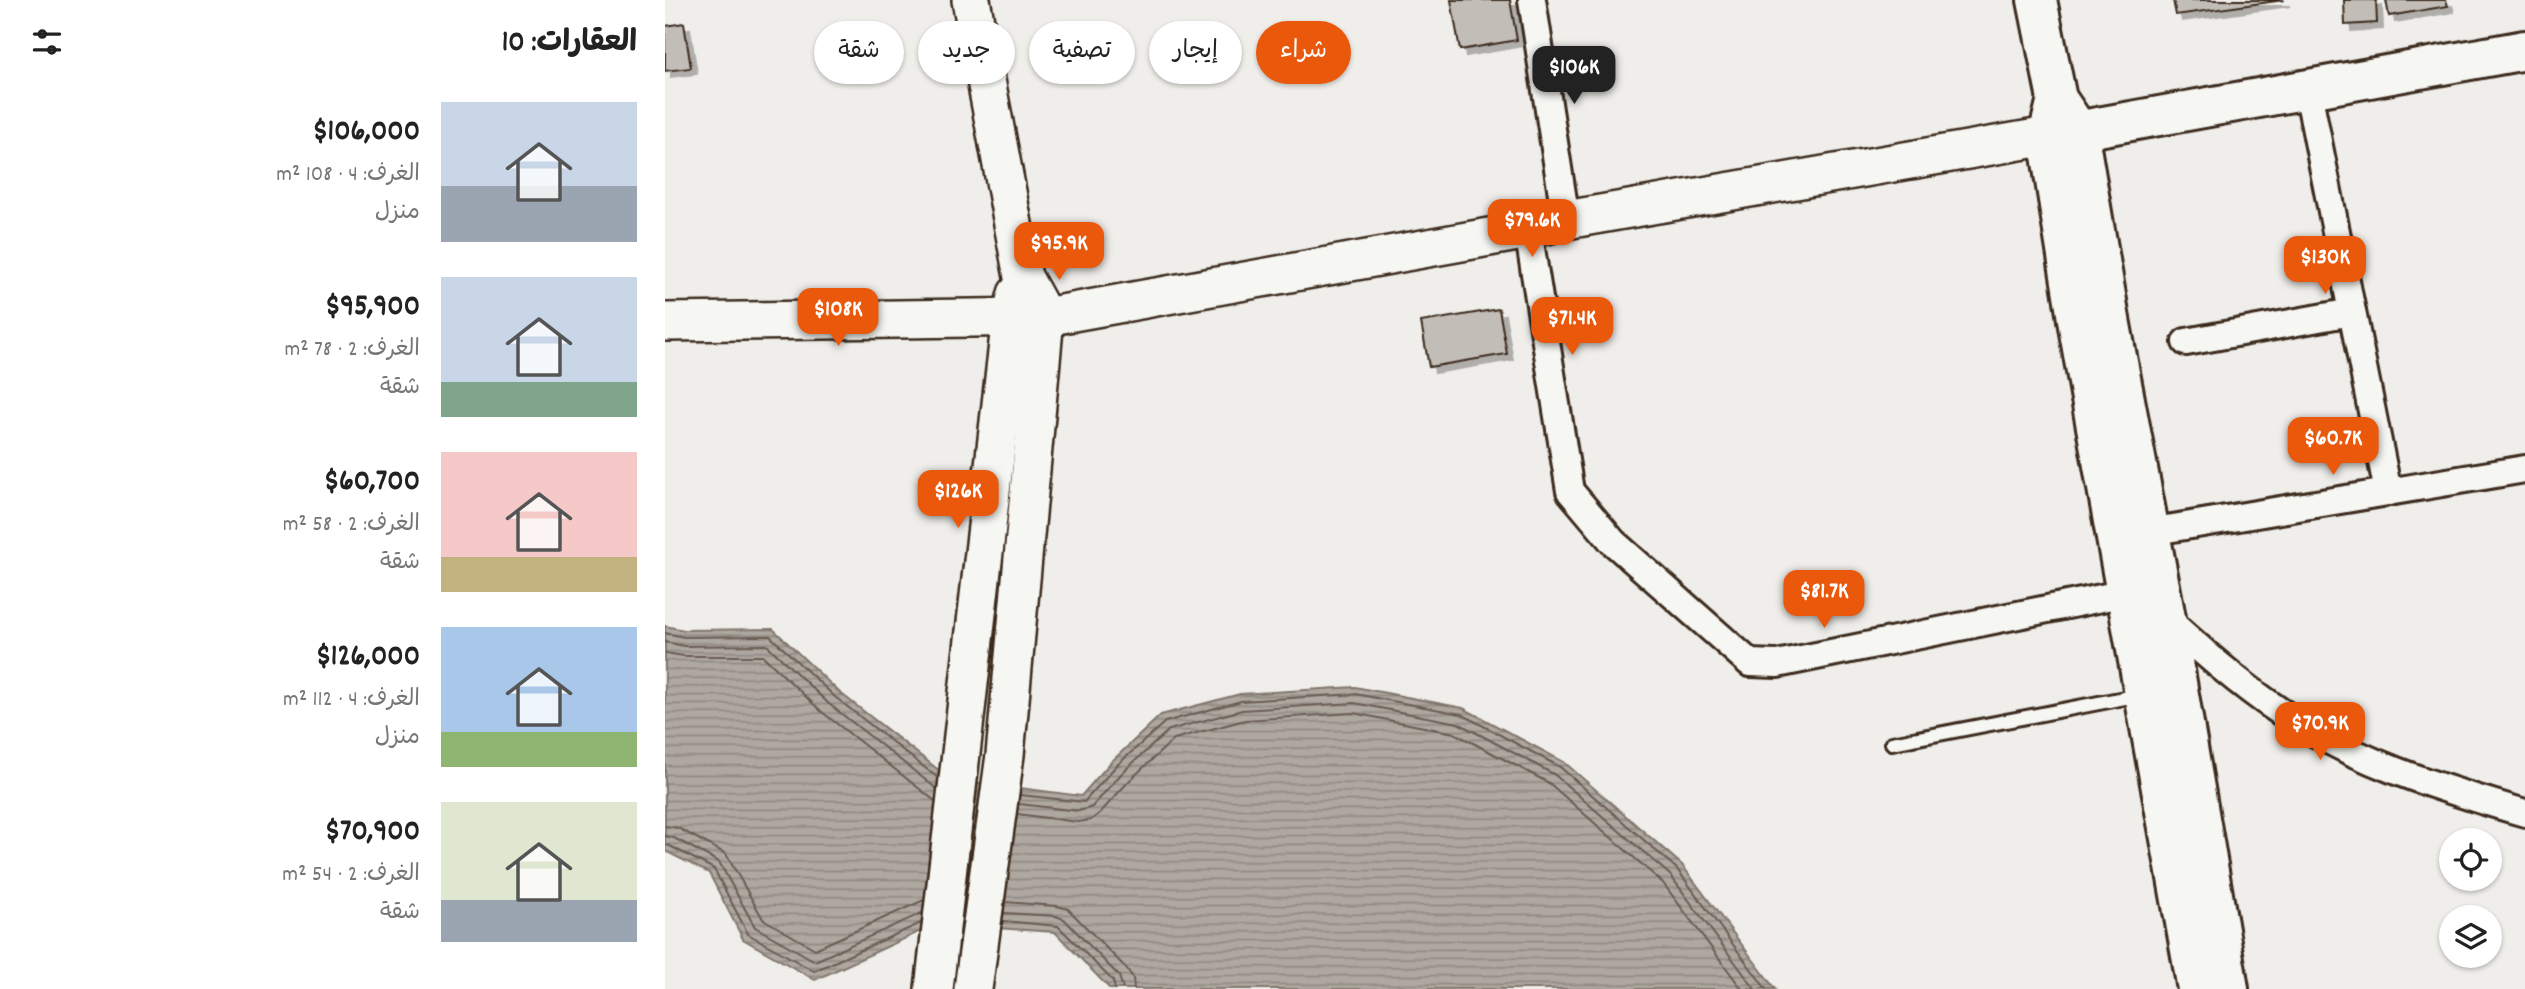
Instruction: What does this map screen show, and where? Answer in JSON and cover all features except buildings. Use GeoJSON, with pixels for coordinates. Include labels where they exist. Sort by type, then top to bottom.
{"type":"FeatureCollection","features":[{"type":"Feature","properties":{"kind":"main road"},"geometry":{"type":"LineString","coordinates":[[2037,0],[2166,618],[2193,872],[2197,989]]}},
{"type":"Feature","properties":{"kind":"main road"},"geometry":{"type":"LineString","coordinates":[[2061,122],[2308,90],[2525,50]]}},
{"type":"Feature","properties":{"kind":"main road"},"geometry":{"type":"LineString","coordinates":[[2061,122],[2079,332],[2144,694],[2193,872],[2229,989]]}},
{"type":"Feature","properties":{"kind":"street"},"geometry":{"type":"LineString","coordinates":[[971,0],[1023,277],[1028,317],[1005,755],[974,980]]}},
{"type":"Feature","properties":{"kind":"street"},"geometry":{"type":"LineString","coordinates":[[1532,0],[1566,220]]}},
{"type":"Feature","properties":{"kind":"street"},"geometry":{"type":"LineString","coordinates":[[2308,90],[2388,492]]}},
{"type":"Feature","properties":{"kind":"street"},"geometry":{"type":"LineString","coordinates":[[665,322],[1028,317],[1528,230],[1566,220],[2061,122]]}},
{"type":"Feature","properties":{"kind":"street"},"geometry":{"type":"LineString","coordinates":[[1528,230],[1570,491],[1613,542],[1750,663],[1777,664],[2126,593]]}},
{"type":"Feature","properties":{"kind":"street"},"geometry":{"type":"LineString","coordinates":[[2186,342],[2352,312]]}},
{"type":"Feature","properties":{"kind":"street"},"geometry":{"type":"LineString","coordinates":[[935,978],[962,750],[1028,317]]}},
{"type":"Feature","properties":{"kind":"street"},"geometry":{"type":"LineString","coordinates":[[2149,532],[2525,469]]}},
{"type":"Feature","properties":{"kind":"street"},"geometry":{"type":"LineString","coordinates":[[2166,618],[2232,678],[2280,712],[2331,742],[2384,767],[2525,813]]}},
{"type":"Feature","properties":{"kind":"lane"},"geometry":{"type":"LineString","coordinates":[[1892,743],[2144,694]]}},
{"type":"Feature","properties":{"kind":"water"},"geometry":{"type":"Polygon","coordinates":[[[665,626],[684,630],[773,629],[839,692],[950,779],[1081,796],[1110,763],[1161,715],[1240,694],[1355,687],[1463,708],[1564,762],[1682,865],[1775,989],[1110,989],[1055,932],[936,924],[815,980],[743,939],[709,873],[665,851],[665,626]]]}}]}
